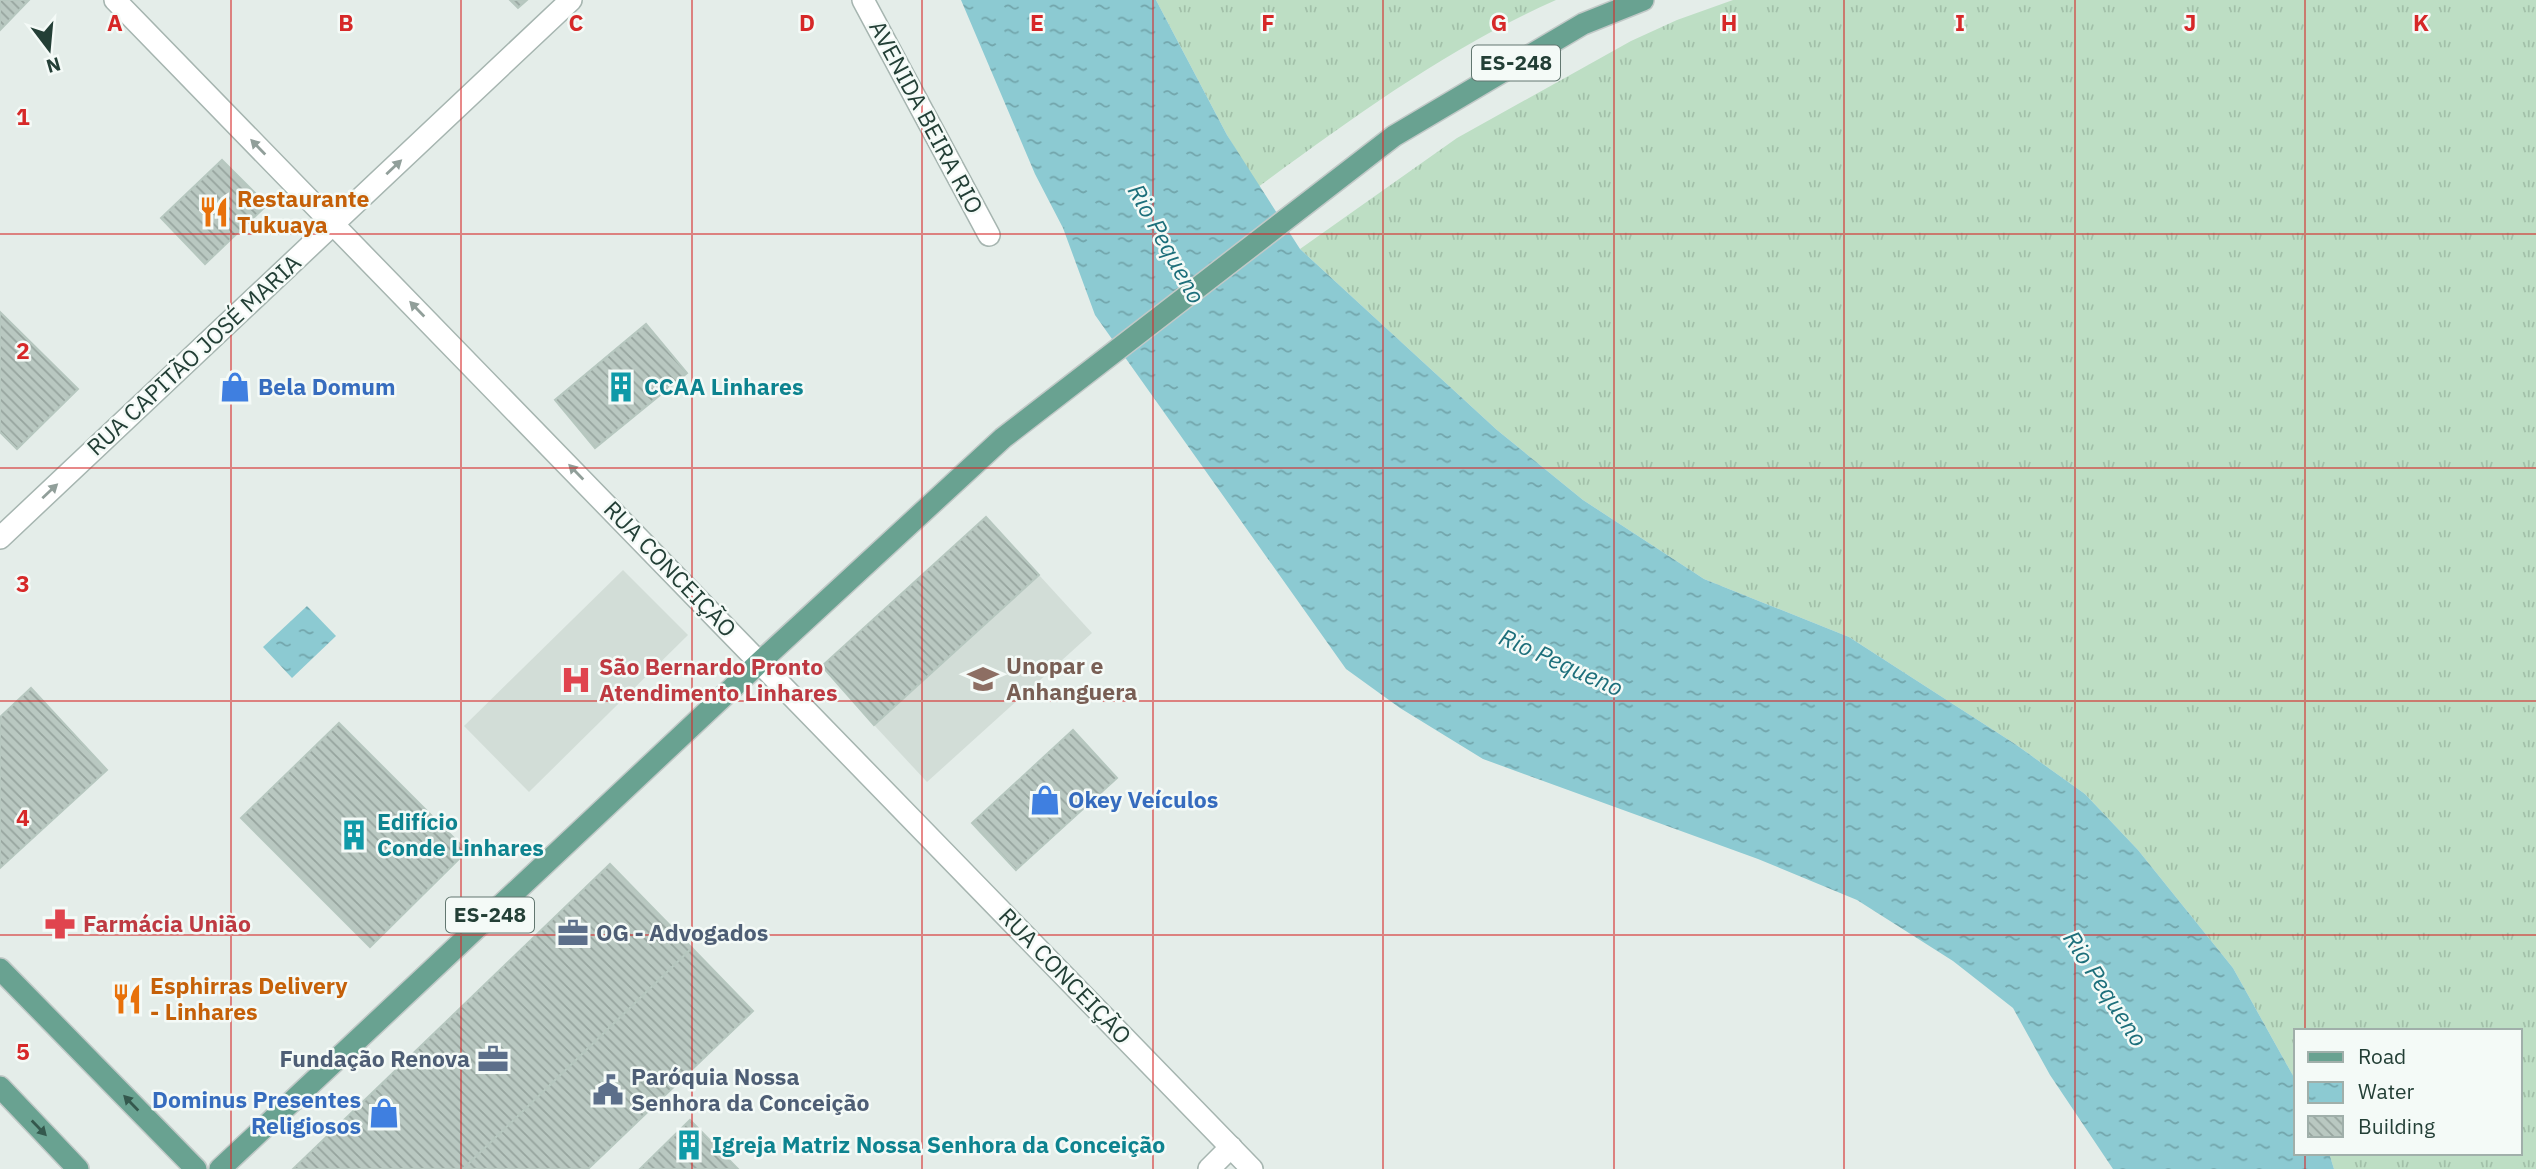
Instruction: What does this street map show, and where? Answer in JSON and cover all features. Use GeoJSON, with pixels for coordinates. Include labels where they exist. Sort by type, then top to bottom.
{"type":"FeatureCollection","features":[{"type":"Feature","properties":{"kind":"main road","name":"ES-248"},"geometry":{"type":"LineString","coordinates":[[220,1169],[1003,438],[1394,136],[1583,23],[1643,0]]}},
{"type":"Feature","properties":{"kind":"main road"},"geometry":{"type":"LineString","coordinates":[[0,970],[196,1169]]}},
{"type":"Feature","properties":{"kind":"main road"},"geometry":{"type":"LineString","coordinates":[[0,1087],[78,1169]]}},
{"type":"Feature","properties":{"kind":"street","name":"RUA CONCEIÇÃO"},"geometry":{"type":"LineString","coordinates":[[115,0],[1252,1169]]}},
{"type":"Feature","properties":{"kind":"street","name":"RUA CAPITÃO JOSÉ MARIA"},"geometry":{"type":"LineString","coordinates":[[0,538],[571,0]]}},
{"type":"Feature","properties":{"kind":"street","name":"AVENIDA BEIRA RIO"},"geometry":{"type":"LineString","coordinates":[[863,0],[989,234]]}},
{"type":"Feature","properties":{"kind":"street"},"geometry":{"type":"LineString","coordinates":[[1209,1169],[1231,1147]]}},
{"type":"Feature","properties":{"kind":"shaded area","name":"São Bernardo Pronto Atendimento Linhares"},"geometry":{"type":"Polygon","coordinates":[[[623,570],[688,635],[529,792],[464,726],[623,570]]]}},
{"type":"Feature","properties":{"kind":"shaded area","name":"Unopar e Anhanguera"},"geometry":{"type":"Polygon","coordinates":[[[1039,575],[1092,633],[927,782],[874,725],[1039,575]]]}},
{"type":"Feature","properties":{"kind":"green space"},"geometry":{"type":"Polygon","coordinates":[[[1156,0],[1556,0],[1478,39],[1402,85],[1258,187],[1227,135],[1156,0]]]}},
{"type":"Feature","properties":{"kind":"green space"},"geometry":{"type":"Polygon","coordinates":[[[1733,0],[2536,0],[2536,1169],[2334,1169],[2330,1155],[2522,1155],[2522,1029],[2294,1029],[2294,1077],[2233,968],[2138,850],[2085,794],[2015,744],[1849,637],[1704,579],[1583,500],[1497,430],[1300,249],[1457,138],[1631,41],[1677,20],[1733,0]]]}},
{"type":"Feature","properties":{"kind":"water","name":"Rio Pequeno"},"geometry":{"type":"Polygon","coordinates":[[[961,0],[1156,0],[1227,135],[1300,249],[1497,430],[1583,500],[1704,579],[1849,637],[2015,744],[2085,794],[2138,850],[2233,968],[2294,1077],[2294,1155],[2330,1155],[2334,1169],[2113,1169],[2050,1075],[2013,1008],[1953,961],[1857,900],[1758,859],[1483,759],[1400,708],[1346,669],[1095,315],[1063,228],[1035,174],[961,0]]]}},
{"type":"Feature","properties":{"kind":"water"},"geometry":{"type":"Polygon","coordinates":[[[307,606],[336,636],[292,678],[263,647],[307,606]]]}},
{"type":"Feature","properties":{"kind":"building"},"geometry":{"type":"Polygon","coordinates":[[[0,0],[29,0],[0,30],[0,0]]]}},
{"type":"Feature","properties":{"kind":"building"},"geometry":{"type":"Polygon","coordinates":[[[510,0],[527,0],[518,8],[510,0]]]}},
{"type":"Feature","properties":{"kind":"building","name":"Restaurante Tukuaya"},"geometry":{"type":"Polygon","coordinates":[[[222,160],[267,205],[205,264],[161,218],[222,160]]]}},
{"type":"Feature","properties":{"kind":"building"},"geometry":{"type":"Polygon","coordinates":[[[0,312],[78,389],[17,449],[0,432],[0,312]]]}},
{"type":"Feature","properties":{"kind":"building","name":"CCAA Linhares"},"geometry":{"type":"Polygon","coordinates":[[[646,324],[687,373],[595,448],[555,400],[646,324]]]}},
{"type":"Feature","properties":{"kind":"building"},"geometry":{"type":"Polygon","coordinates":[[[986,517],[1039,575],[874,725],[822,666],[986,517]]]}},
{"type":"Feature","properties":{"kind":"building"},"geometry":{"type":"Polygon","coordinates":[[[31,688],[107,770],[0,868],[0,717],[31,688]]]}},
{"type":"Feature","properties":{"kind":"building","name":"Edifício Conde Linhares"},"geometry":{"type":"Polygon","coordinates":[[[339,723],[467,851],[370,947],[241,818],[339,723]]]}},
{"type":"Feature","properties":{"kind":"building","name":"Okey Veículos"},"geometry":{"type":"Polygon","coordinates":[[[1073,730],[1117,778],[1016,870],[972,823],[1073,730]]]}},
{"type":"Feature","properties":{"kind":"building","name":"Fundação Renova"},"geometry":{"type":"Polygon","coordinates":[[[610,864],[692,948],[463,1169],[293,1169],[610,864]]]}},
{"type":"Feature","properties":{"kind":"building","name":"Paróquia Nossa Senhora da Conceição"},"geometry":{"type":"Polygon","coordinates":[[[692,948],[753,1011],[588,1169],[463,1169],[692,948]]]}},
{"type":"Feature","properties":{"kind":"building","name":"Igreja Matriz Nossa Senhora da Conceição"},"geometry":{"type":"Polygon","coordinates":[[[690,1120],[738,1169],[640,1169],[690,1120]]]}},
{"type":"Feature","properties":{"kind":"place","name":"Restaurante Tukuaya"},"geometry":{"type":"Point","coordinates":[214,212]}},
{"type":"Feature","properties":{"kind":"place","name":"Bela Domum"},"geometry":{"type":"Point","coordinates":[235,387]}},
{"type":"Feature","properties":{"kind":"place","name":"CCAA Linhares"},"geometry":{"type":"Point","coordinates":[621,387]}},
{"type":"Feature","properties":{"kind":"place","name":"Unopar e Anhanguera"},"geometry":{"type":"Point","coordinates":[983,679]}},
{"type":"Feature","properties":{"kind":"place","name":"São Bernardo Pronto Atendimento Linhares"},"geometry":{"type":"Point","coordinates":[576,680]}},
{"type":"Feature","properties":{"kind":"place","name":"Okey Veículos"},"geometry":{"type":"Point","coordinates":[1045,800]}},
{"type":"Feature","properties":{"kind":"place","name":"Edifício Conde Linhares"},"geometry":{"type":"Point","coordinates":[354,835]}},
{"type":"Feature","properties":{"kind":"place","name":"Farmácia União"},"geometry":{"type":"Point","coordinates":[60,924]}},
{"type":"Feature","properties":{"kind":"place","name":"OG - Advogados"},"geometry":{"type":"Point","coordinates":[573,933]}},
{"type":"Feature","properties":{"kind":"place","name":"Esphirras Delivery - Linhares"},"geometry":{"type":"Point","coordinates":[127,999]}},
{"type":"Feature","properties":{"kind":"place","name":"Fundação Renova"},"geometry":{"type":"Point","coordinates":[493,1059]}},
{"type":"Feature","properties":{"kind":"place","name":"Paróquia Nossa Senhora da Conceição"},"geometry":{"type":"Point","coordinates":[608,1090]}},
{"type":"Feature","properties":{"kind":"place","name":"Dominus Presentes Religiosos"},"geometry":{"type":"Point","coordinates":[384,1113]}},
{"type":"Feature","properties":{"kind":"place","name":"Igreja Matriz Nossa Senhora da Conceição"},"geometry":{"type":"Point","coordinates":[689,1145]}}]}
